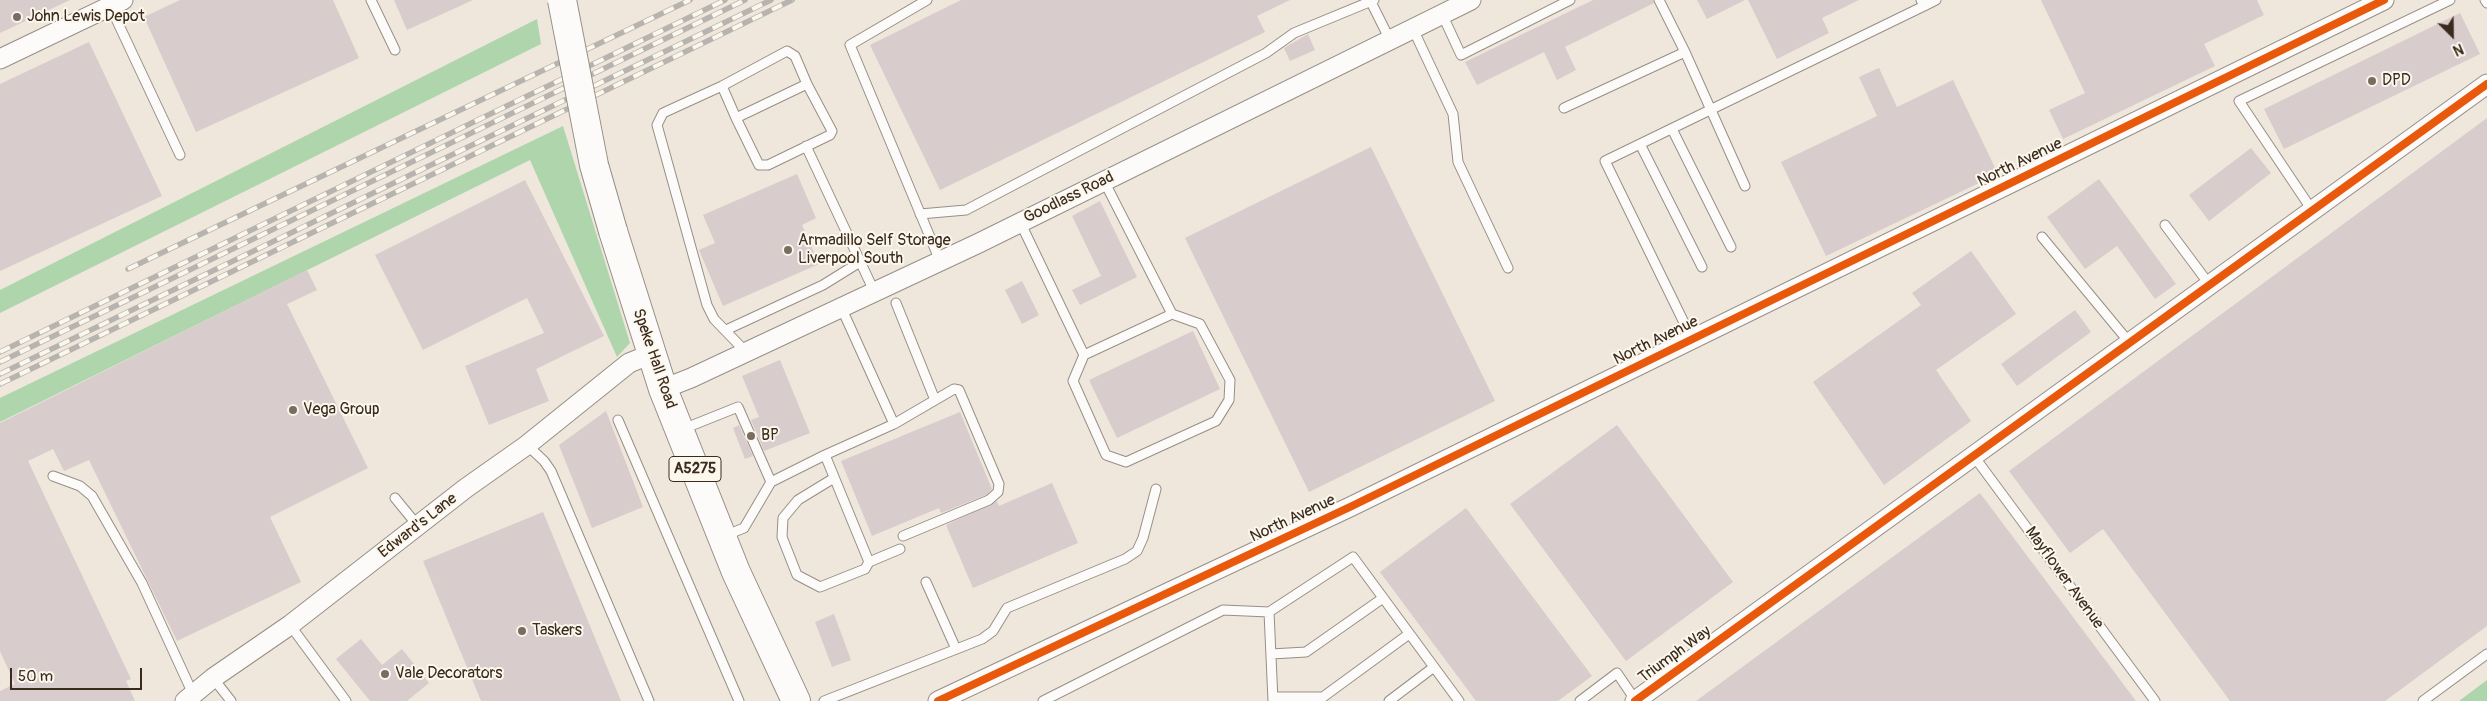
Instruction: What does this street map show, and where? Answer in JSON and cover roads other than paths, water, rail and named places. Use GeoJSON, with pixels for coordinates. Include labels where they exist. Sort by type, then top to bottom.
{"type":"FeatureCollection","features":[{"type":"Feature","properties":{"kind":"highway","name":"Speke Hall Road"},"geometry":{"type":"LineString","coordinates":[[562,0],[594,165],[651,354],[722,537],[796,701]]}},
{"type":"Feature","properties":{"kind":"street","name":"Goodlass Road"},"geometry":{"type":"LineString","coordinates":[[663,389],[940,261],[1471,0]]}},
{"type":"Feature","properties":{"kind":"street","name":"North Avenue"},"geometry":{"type":"LineString","coordinates":[[938,701],[1352,506],[2383,0]]}},
{"type":"Feature","properties":{"kind":"street"},"geometry":{"type":"LineString","coordinates":[[0,59],[116,3]]}},
{"type":"Feature","properties":{"kind":"street","name":"Triumph Way"},"geometry":{"type":"LineString","coordinates":[[1635,701],[2487,84]]}},
{"type":"Feature","properties":{"kind":"street","name":"Edward's Lane"},"geometry":{"type":"LineString","coordinates":[[189,698],[213,678],[290,625],[527,445],[629,363],[651,354]]}},
{"type":"Feature","properties":{"kind":"lane"},"geometry":{"type":"LineString","coordinates":[[371,0],[395,50]]}},
{"type":"Feature","properties":{"kind":"lane"},"geometry":{"type":"LineString","coordinates":[[927,0],[850,46],[940,261]]}},
{"type":"Feature","properties":{"kind":"lane"},"geometry":{"type":"LineString","coordinates":[[1442,14],[1461,55],[1570,0]]}},
{"type":"Feature","properties":{"kind":"lane"},"geometry":{"type":"LineString","coordinates":[[1659,0],[1686,52],[1744,186]]}},
{"type":"Feature","properties":{"kind":"lane"},"geometry":{"type":"LineString","coordinates":[[1692,339],[1605,161],[1923,3],[1936,0]]}},
{"type":"Feature","properties":{"kind":"lane"},"geometry":{"type":"LineString","coordinates":[[2312,210],[2239,100],[2450,0]]}},
{"type":"Feature","properties":{"kind":"lane"},"geometry":{"type":"LineString","coordinates":[[2485,0],[2487,4]]}},
{"type":"Feature","properties":{"kind":"lane"},"geometry":{"type":"LineString","coordinates":[[920,214],[966,210],[1266,53],[1294,34],[1372,1],[1390,40]]}},
{"type":"Feature","properties":{"kind":"lane"},"geometry":{"type":"LineString","coordinates":[[116,3],[180,155]]}},
{"type":"Feature","properties":{"kind":"lane"},"geometry":{"type":"LineString","coordinates":[[1412,29],[1453,114],[1458,162],[1508,268]]}},
{"type":"Feature","properties":{"kind":"lane"},"geometry":{"type":"LineString","coordinates":[[722,86],[759,165],[768,165],[830,135],[832,131],[807,84],[795,56],[787,51],[722,86],[663,113],[657,125],[707,305],[714,319],[746,352]]}},
{"type":"Feature","properties":{"kind":"lane"},"geometry":{"type":"LineString","coordinates":[[1564,108],[1686,52]]}},
{"type":"Feature","properties":{"kind":"lane"},"geometry":{"type":"LineString","coordinates":[[736,118],[807,84]]}},
{"type":"Feature","properties":{"kind":"lane"},"geometry":{"type":"LineString","coordinates":[[1672,128],[1731,246]]}},
{"type":"Feature","properties":{"kind":"lane"},"geometry":{"type":"LineString","coordinates":[[1640,144],[1702,268]]}},
{"type":"Feature","properties":{"kind":"lane"},"geometry":{"type":"LineString","coordinates":[[806,146],[874,291]]}},
{"type":"Feature","properties":{"kind":"lane"},"geometry":{"type":"LineString","coordinates":[[1104,181],[1172,314],[1200,324],[1230,380],[1229,400],[1216,420],[1126,462],[1106,455],[1073,382],[1084,355],[1172,314]]}},
{"type":"Feature","properties":{"kind":"lane"},"geometry":{"type":"LineString","coordinates":[[1020,222],[1084,355]]}},
{"type":"Feature","properties":{"kind":"lane"},"geometry":{"type":"LineString","coordinates":[[2165,225],[2209,284]]}},
{"type":"Feature","properties":{"kind":"lane"},"geometry":{"type":"LineString","coordinates":[[2042,237],[2129,342]]}},
{"type":"Feature","properties":{"kind":"lane"},"geometry":{"type":"LineString","coordinates":[[726,330],[823,285],[860,262]]}},
{"type":"Feature","properties":{"kind":"lane"},"geometry":{"type":"LineString","coordinates":[[896,303],[935,400]]}},
{"type":"Feature","properties":{"kind":"lane"},"geometry":{"type":"LineString","coordinates":[[841,307],[894,424]]}},
{"type":"Feature","properties":{"kind":"lane"},"geometry":{"type":"LineString","coordinates":[[722,537],[744,528],[771,482],[894,424],[954,389],[959,390],[999,484],[998,492],[989,500],[903,536]]}},
{"type":"Feature","properties":{"kind":"lane"},"geometry":{"type":"LineString","coordinates":[[680,430],[738,407],[771,482]]}},
{"type":"Feature","properties":{"kind":"lane"},"geometry":{"type":"LineString","coordinates":[[618,420],[739,701]]}},
{"type":"Feature","properties":{"kind":"lane"},"geometry":{"type":"LineString","coordinates":[[527,445],[544,461],[551,471],[649,701]]}},
{"type":"Feature","properties":{"kind":"lane"},"geometry":{"type":"LineString","coordinates":[[825,455],[869,562]]}},
{"type":"Feature","properties":{"kind":"lane","name":"Mayflower Avenue"},"geometry":{"type":"LineString","coordinates":[[1973,455],[2155,701]]}},
{"type":"Feature","properties":{"kind":"lane"},"geometry":{"type":"LineString","coordinates":[[53,476],[80,486],[92,496],[142,583],[189,698]]}},
{"type":"Feature","properties":{"kind":"lane"},"geometry":{"type":"LineString","coordinates":[[834,478],[798,500],[784,518],[782,537],[797,575],[820,587],[864,568],[869,562],[900,549]]}},
{"type":"Feature","properties":{"kind":"lane"},"geometry":{"type":"LineString","coordinates":[[824,701],[982,639],[993,631],[1007,608],[1126,559],[1137,550],[1143,538],[1156,489]]}},
{"type":"Feature","properties":{"kind":"lane"},"geometry":{"type":"LineString","coordinates":[[395,498],[418,526]]}},
{"type":"Feature","properties":{"kind":"lane"},"geometry":{"type":"LineString","coordinates":[[1043,701],[1223,610],[1269,612],[1353,557],[1458,701]]}},
{"type":"Feature","properties":{"kind":"lane"},"geometry":{"type":"LineString","coordinates":[[926,582],[956,649]]}},
{"type":"Feature","properties":{"kind":"lane"},"geometry":{"type":"LineString","coordinates":[[1271,654],[1306,652],[1383,598]]}},
{"type":"Feature","properties":{"kind":"lane"},"geometry":{"type":"LineString","coordinates":[[1269,612],[1273,699],[1323,697],[1409,634]]}},
{"type":"Feature","properties":{"kind":"lane"},"geometry":{"type":"LineString","coordinates":[[290,625],[346,701]]}},
{"type":"Feature","properties":{"kind":"lane"},"geometry":{"type":"LineString","coordinates":[[2423,701],[2487,654]]}},
{"type":"Feature","properties":{"kind":"lane"},"geometry":{"type":"LineString","coordinates":[[1389,701],[1434,667]]}},
{"type":"Feature","properties":{"kind":"lane"},"geometry":{"type":"LineString","coordinates":[[1580,701],[1616,673],[1635,701]]}},
{"type":"Feature","properties":{"kind":"lane"},"geometry":{"type":"LineString","coordinates":[[213,678],[231,701]]}},
{"type":"Feature","properties":{"kind":"railway"},"geometry":{"type":"LineString","coordinates":[[128,269],[690,0]]}},
{"type":"Feature","properties":{"kind":"railway"},"geometry":{"type":"LineString","coordinates":[[0,352],[725,0]]}},
{"type":"Feature","properties":{"kind":"railway"},"geometry":{"type":"LineString","coordinates":[[0,362],[745,0]]}},
{"type":"Feature","properties":{"kind":"railway"},"geometry":{"type":"LineString","coordinates":[[0,374],[771,0]]}},
{"type":"Feature","properties":{"kind":"railway"},"geometry":{"type":"LineString","coordinates":[[0,384],[792,0]]}},
{"type":"Feature","properties":{"kind":"place","name":"John Lewis Depot"},"geometry":{"type":"Point","coordinates":[17,17]}},
{"type":"Feature","properties":{"kind":"place","name":"DPD"},"geometry":{"type":"Point","coordinates":[2372,81]}},
{"type":"Feature","properties":{"kind":"place","name":"Armadillo Self Storage Liverpool South"},"geometry":{"type":"Point","coordinates":[788,250]}},
{"type":"Feature","properties":{"kind":"place","name":"Vega Group"},"geometry":{"type":"Point","coordinates":[293,410]}},
{"type":"Feature","properties":{"kind":"place","name":"BP"},"geometry":{"type":"Point","coordinates":[751,436]}},
{"type":"Feature","properties":{"kind":"place","name":"Taskers"},"geometry":{"type":"Point","coordinates":[522,631]}},
{"type":"Feature","properties":{"kind":"place","name":"Vale Decorators"},"geometry":{"type":"Point","coordinates":[385,674]}}]}
